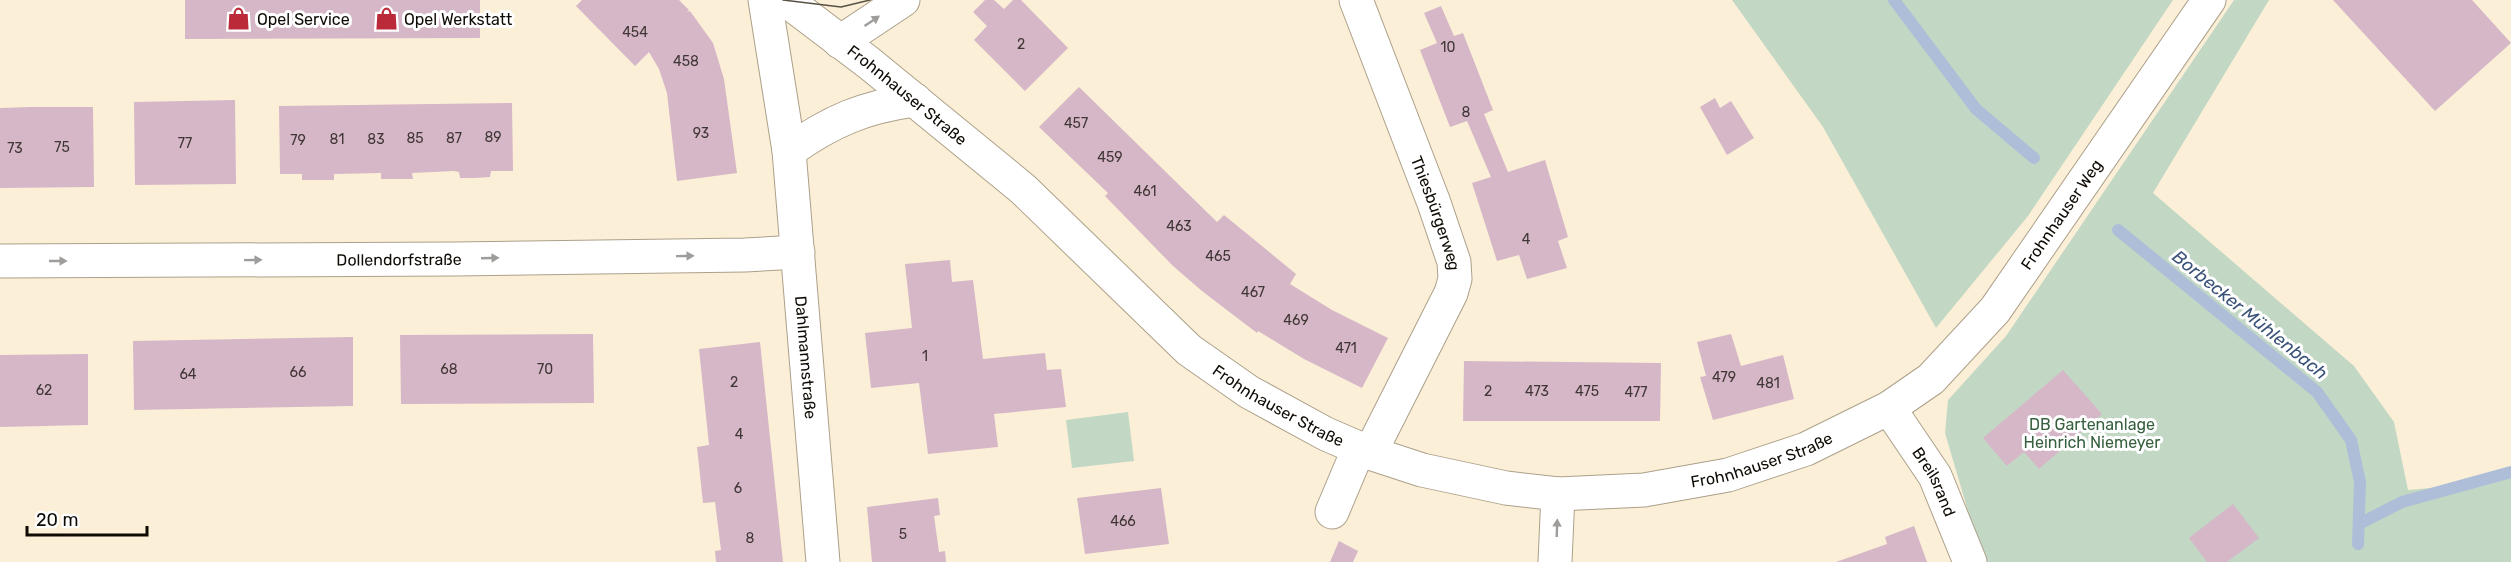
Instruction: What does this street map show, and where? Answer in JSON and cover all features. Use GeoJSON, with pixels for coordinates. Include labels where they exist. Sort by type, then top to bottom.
{"type":"FeatureCollection","features":[{"type":"Feature","properties":{"kind":"street","name":"Dahlmannstraße"},"geometry":{"type":"LineString","coordinates":[[765,0],[789,151],[823,562]]}},
{"type":"Feature","properties":{"kind":"street","name":"Frohnhauser Straße"},"geometry":{"type":"LineString","coordinates":[[786,0],[915,100],[1023,189],[1189,350],[1249,392],[1326,434],[1365,451],[1422,470],[1485,484],[1558,494],[1644,490],[1728,475],[1806,448],[1889,408]]}},
{"type":"Feature","properties":{"kind":"street"},"geometry":{"type":"LineString","coordinates":[[840,42],[903,0]]}},
{"type":"Feature","properties":{"kind":"street","name":"Thiesbürgerweg"},"geometry":{"type":"LineString","coordinates":[[1332,512],[1455,279],[1454,262],[1434,203],[1356,0]]}},
{"type":"Feature","properties":{"kind":"street","name":"Frohnhauser Weg"},"geometry":{"type":"LineString","coordinates":[[1889,408],[1930,379],[1995,310],[2209,0]]}},
{"type":"Feature","properties":{"kind":"street"},"geometry":{"type":"LineString","coordinates":[[789,151],[822,128],[854,114],[879,105],[915,100]]}},
{"type":"Feature","properties":{"kind":"street","name":"Dollendorfstraße"},"geometry":{"type":"LineString","coordinates":[[0,261],[745,255],[798,252]]}},
{"type":"Feature","properties":{"kind":"street","name":"Breilsrand"},"geometry":{"type":"LineString","coordinates":[[1889,408],[1935,476],[1970,562]]}},
{"type":"Feature","properties":{"kind":"street"},"geometry":{"type":"LineString","coordinates":[[1555,562],[1558,494]]}},
{"type":"Feature","properties":{"kind":"green space"},"geometry":{"type":"Polygon","coordinates":[[[1732,0],[2173,0],[2028,216],[1936,328],[1823,127],[1732,0]]]}},
{"type":"Feature","properties":{"kind":"green space","name":"DB Gartenanlage Heinrich Niemeyer"},"geometry":{"type":"Polygon","coordinates":[[[2234,0],[2269,0],[2153,193],[2354,366],[2394,422],[2408,490],[2475,484],[2511,474],[2511,562],[1983,562],[1945,433],[1948,400],[2006,336],[2234,0]]]}},
{"type":"Feature","properties":{"kind":"green space"},"geometry":{"type":"Polygon","coordinates":[[[1128,412],[1134,461],[1072,468],[1066,420],[1128,412]]]}},
{"type":"Feature","properties":{"kind":"building","name":"Opel Werkstatt"},"geometry":{"type":"Polygon","coordinates":[[[185,0],[480,0],[480,38],[185,39],[185,0]]]}},
{"type":"Feature","properties":{"kind":"building"},"geometry":{"type":"Polygon","coordinates":[[[582,0],[679,0],[689,10],[687,12],[690,11],[713,43],[724,79],[737,173],[677,181],[667,93],[659,69],[649,52],[635,66],[576,6],[582,0]]]}},
{"type":"Feature","properties":{"kind":"building"},"geometry":{"type":"Polygon","coordinates":[[[985,0],[994,0],[1004,9],[1013,0],[1021,0],[1068,48],[1025,91],[974,40],[987,26],[973,12],[985,0]]]}},
{"type":"Feature","properties":{"kind":"building"},"geometry":{"type":"Polygon","coordinates":[[[2333,0],[2472,0],[2511,43],[2435,111],[2333,0]]]}},
{"type":"Feature","properties":{"kind":"building"},"geometry":{"type":"Polygon","coordinates":[[[1441,6],[1454,36],[1463,33],[1493,110],[1484,114],[1508,172],[1545,160],[1568,237],[1558,241],[1567,268],[1527,279],[1519,255],[1497,261],[1472,183],[1491,177],[1467,121],[1450,127],[1420,50],[1437,43],[1424,13],[1441,6]]]}},
{"type":"Feature","properties":{"kind":"building"},"geometry":{"type":"Polygon","coordinates":[[[1079,87],[1217,222],[1224,215],[1296,274],[1290,284],[1332,310],[1388,338],[1362,388],[1304,359],[1258,331],[1257,333],[1202,291],[1173,266],[1105,196],[1108,193],[1039,127],[1079,87]]]}},
{"type":"Feature","properties":{"kind":"building"},"geometry":{"type":"Polygon","coordinates":[[[1715,98],[1720,108],[1731,101],[1754,138],[1727,155],[1700,107],[1715,98]]]}},
{"type":"Feature","properties":{"kind":"building"},"geometry":{"type":"Polygon","coordinates":[[[235,100],[236,184],[135,185],[134,102],[235,100]]]}},
{"type":"Feature","properties":{"kind":"building"},"geometry":{"type":"Polygon","coordinates":[[[512,103],[513,171],[491,171],[490,177],[474,178],[460,178],[459,172],[454,171],[412,173],[413,179],[381,179],[381,173],[334,174],[334,180],[302,180],[302,174],[280,174],[279,106],[512,103]]]}},
{"type":"Feature","properties":{"kind":"building"},"geometry":{"type":"Polygon","coordinates":[[[93,107],[94,187],[0,188],[0,108],[93,107]]]}},
{"type":"Feature","properties":{"kind":"building"},"geometry":{"type":"Polygon","coordinates":[[[950,260],[952,282],[973,280],[983,359],[1045,353],[1047,370],[1061,369],[1066,407],[994,414],[998,447],[928,454],[919,383],[871,388],[865,333],[912,328],[905,264],[950,260]]]}},
{"type":"Feature","properties":{"kind":"building"},"geometry":{"type":"Polygon","coordinates":[[[593,334],[594,403],[401,404],[400,335],[593,334]]]}},
{"type":"Feature","properties":{"kind":"building"},"geometry":{"type":"Polygon","coordinates":[[[1731,334],[1741,366],[1783,355],[1794,399],[1713,420],[1700,377],[1706,376],[1697,342],[1731,334]]]}},
{"type":"Feature","properties":{"kind":"building"},"geometry":{"type":"Polygon","coordinates":[[[353,337],[353,406],[134,410],[133,341],[353,337]]]}},
{"type":"Feature","properties":{"kind":"building"},"geometry":{"type":"Polygon","coordinates":[[[760,342],[783,562],[716,562],[715,551],[721,550],[715,502],[703,503],[697,447],[709,445],[699,349],[760,342]]]}},
{"type":"Feature","properties":{"kind":"building"},"geometry":{"type":"Polygon","coordinates":[[[88,354],[88,425],[0,427],[0,355],[88,354]]]}},
{"type":"Feature","properties":{"kind":"building"},"geometry":{"type":"Polygon","coordinates":[[[1464,361],[1661,363],[1660,421],[1463,421],[1464,361]]]}},
{"type":"Feature","properties":{"kind":"building"},"geometry":{"type":"Polygon","coordinates":[[[2063,370],[2102,414],[2039,469],[2024,452],[2007,466],[1983,438],[2063,370]]]}},
{"type":"Feature","properties":{"kind":"building"},"geometry":{"type":"Polygon","coordinates":[[[1161,488],[1169,544],[1085,554],[1077,498],[1161,488]]]}},
{"type":"Feature","properties":{"kind":"building"},"geometry":{"type":"Polygon","coordinates":[[[938,498],[940,515],[934,516],[939,552],[945,551],[946,562],[872,562],[867,507],[938,498]]]}},
{"type":"Feature","properties":{"kind":"building"},"geometry":{"type":"Polygon","coordinates":[[[2233,504],[2259,538],[2227,562],[2207,562],[2189,538],[2233,504]]]}},
{"type":"Feature","properties":{"kind":"building"},"geometry":{"type":"Polygon","coordinates":[[[1914,526],[1927,562],[1836,562],[1887,544],[1885,537],[1914,526]]]}},
{"type":"Feature","properties":{"kind":"building"},"geometry":{"type":"Polygon","coordinates":[[[1339,541],[1358,551],[1353,562],[1330,562],[1339,541]]]}},
{"type":"Feature","properties":{"kind":"waterway","name":"Borbecker Mühlenbach"},"geometry":{"type":"LineString","coordinates":[[1894,0],[1976,109],[2034,158]]}},
{"type":"Feature","properties":{"kind":"waterway","name":"Borbecker Mühlenbach"},"geometry":{"type":"LineString","coordinates":[[2118,230],[2317,392],[2351,440],[2360,482],[2358,544]]}},
{"type":"Feature","properties":{"kind":"waterway"},"geometry":{"type":"LineString","coordinates":[[2359,524],[2402,502],[2511,472]]}},
{"type":"Feature","properties":{"kind":"tram line"},"geometry":{"type":"LineString","coordinates":[[783,0],[841,7],[870,0]]}},
{"type":"Feature","properties":{"kind":"place","name":"Opel Service"},"geometry":{"type":"Point","coordinates":[239,19]}},
{"type":"Feature","properties":{"kind":"place","name":"Opel Werkstatt"},"geometry":{"type":"Point","coordinates":[386,19]}}]}
